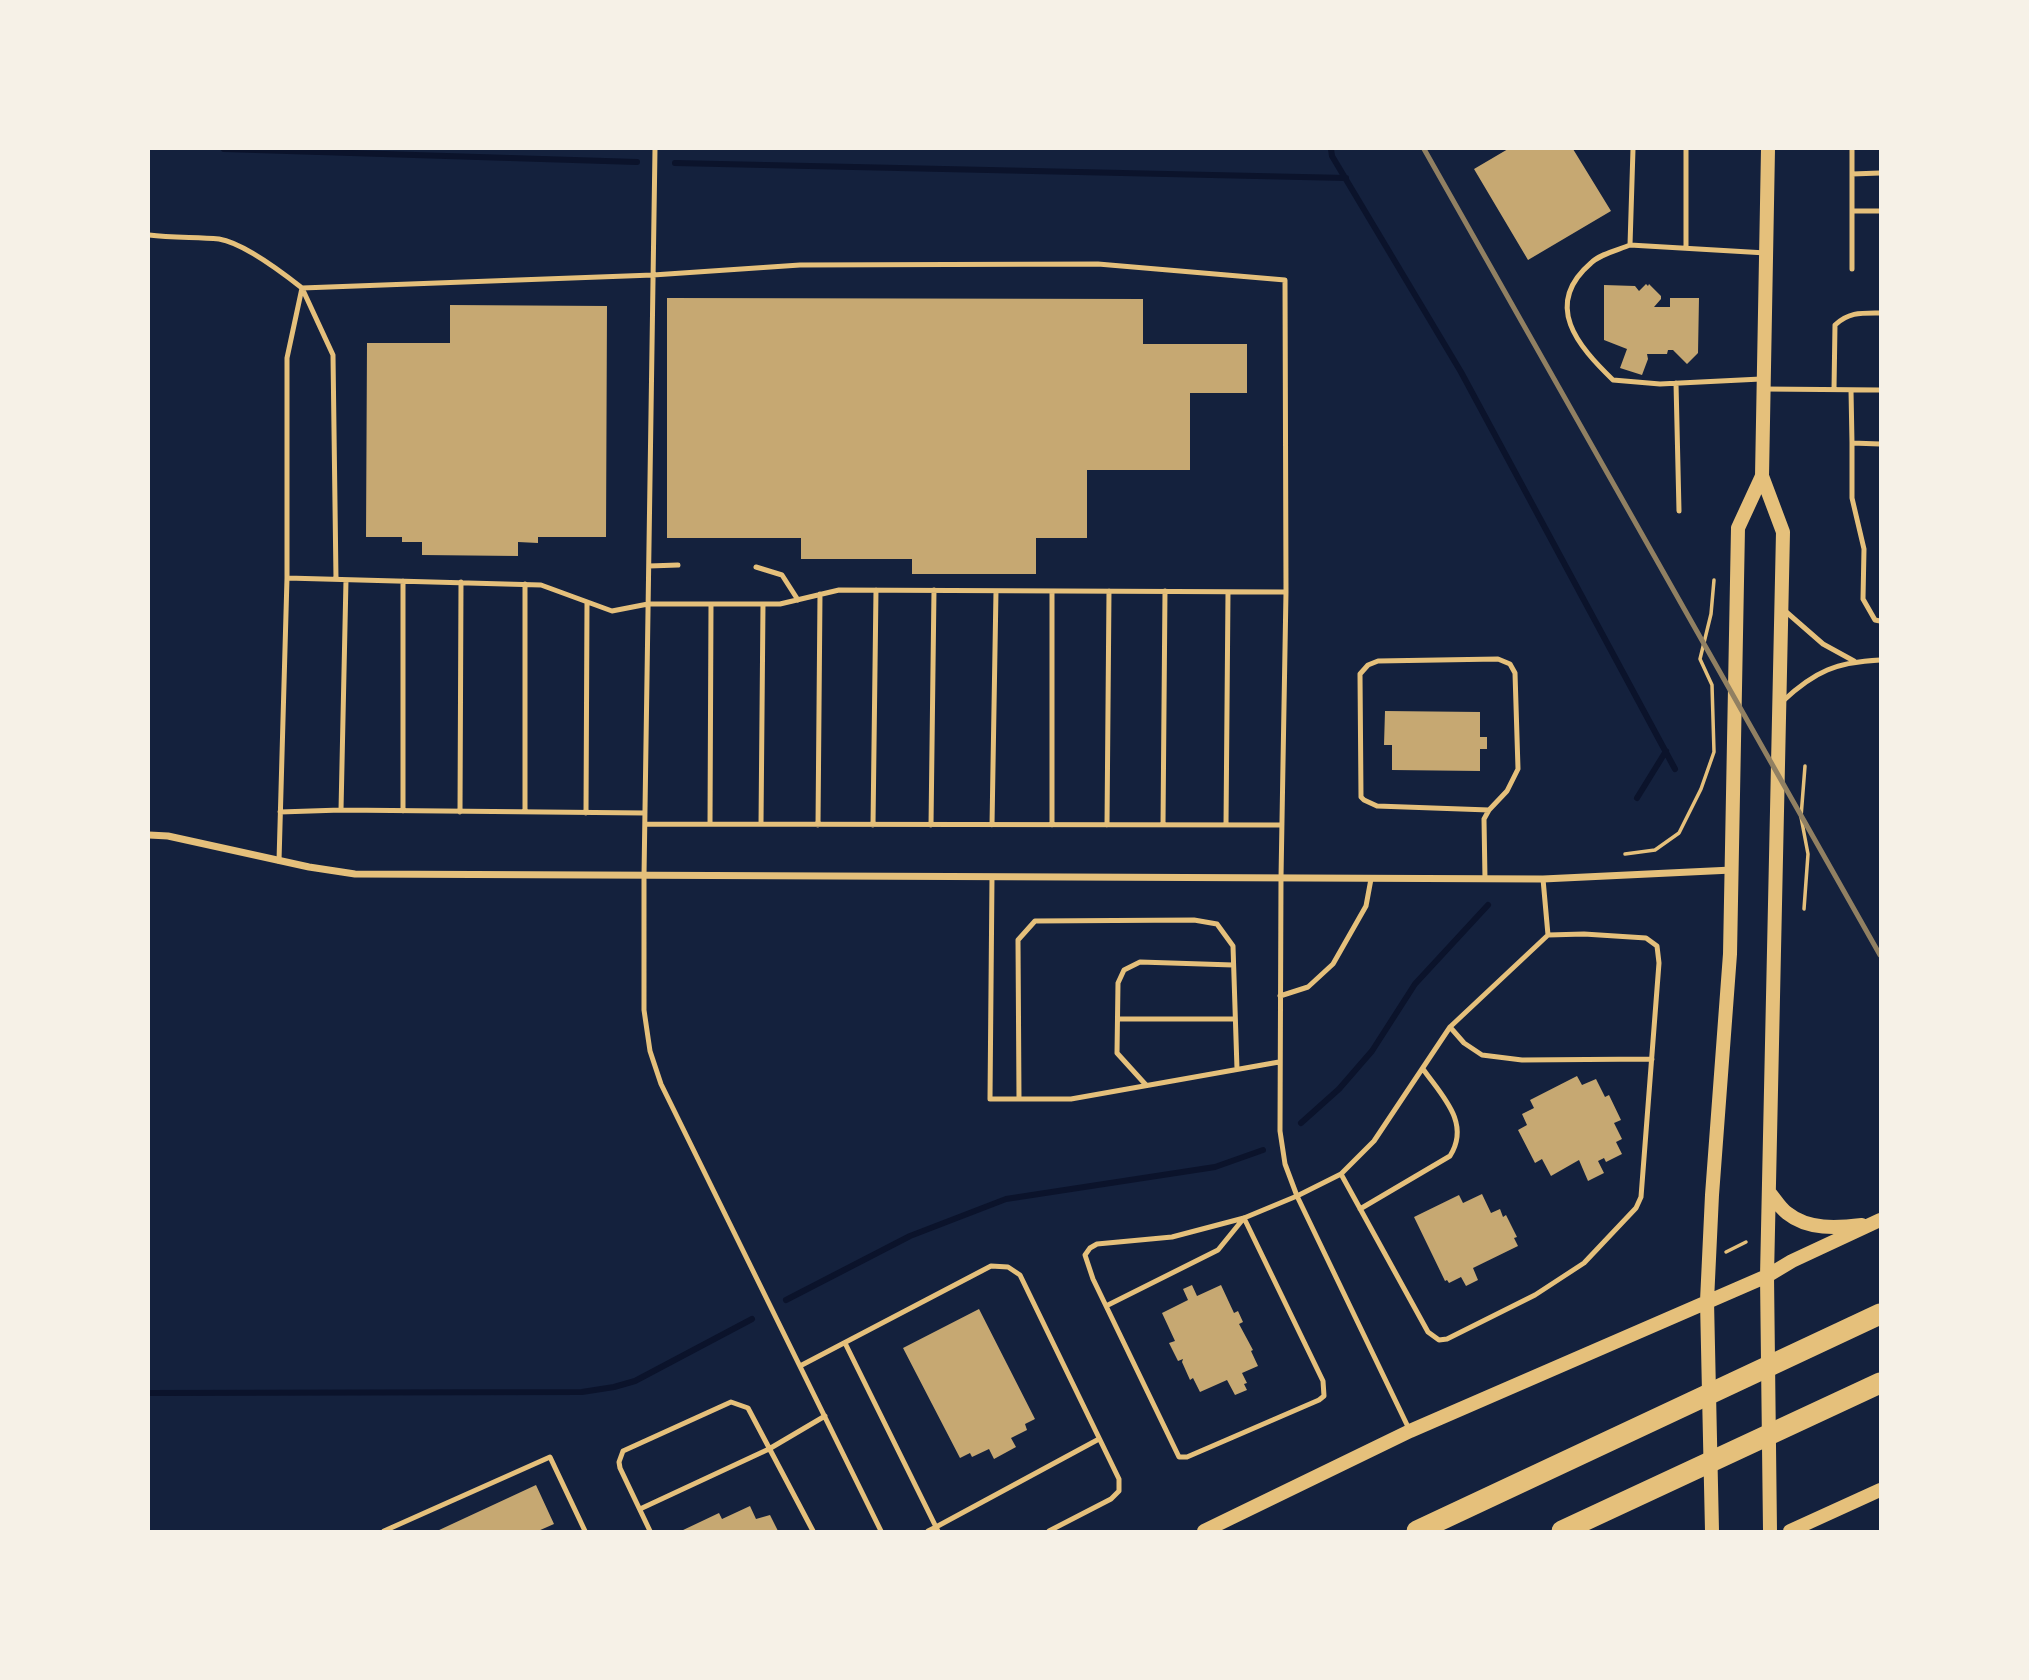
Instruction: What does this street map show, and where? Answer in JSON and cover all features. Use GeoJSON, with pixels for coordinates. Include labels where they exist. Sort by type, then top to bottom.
{"type":"FeatureCollection","features":[{"type":"Feature","properties":{"kind":"highway"},"geometry":{"type":"LineString","coordinates":[[1417,1531],[1880,1314]]}},
{"type":"Feature","properties":{"kind":"highway"},"geometry":{"type":"LineString","coordinates":[[1562,1531],[1880,1383]]}},
{"type":"Feature","properties":{"kind":"main road"},"geometry":{"type":"LineString","coordinates":[[1768,149],[1762,475],[1783,532],[1767,1276],[1770,1531]]}},
{"type":"Feature","properties":{"kind":"main road"},"geometry":{"type":"LineString","coordinates":[[1712,1531],[1707,1301],[1711,1207],[1730,954],[1738,528],[1762,475]]}},
{"type":"Feature","properties":{"kind":"main road"},"geometry":{"type":"LineString","coordinates":[[1769,1192],[1787,1213],[1807,1224],[1836,1228],[1877,1222]]}},
{"type":"Feature","properties":{"kind":"main road"},"geometry":{"type":"LineString","coordinates":[[1204,1531],[1410,1430],[1767,1276],[1792,1261],[1877,1222]]}},
{"type":"Feature","properties":{"kind":"main road"},"geometry":{"type":"LineString","coordinates":[[1790,1531],[1880,1490]]}},
{"type":"Feature","properties":{"kind":"street"},"geometry":{"type":"LineString","coordinates":[[149,835],[168,836],[279,861],[355,874],[1544,879],[1732,870]]}},
{"type":"Feature","properties":{"kind":"lane"},"geometry":{"type":"LineString","coordinates":[[655,149],[644,875],[645,1010],[650,1051],[661,1084],[881,1531]]}},
{"type":"Feature","properties":{"kind":"lane"},"geometry":{"type":"LineString","coordinates":[[1630,245],[1633,149]]}},
{"type":"Feature","properties":{"kind":"lane"},"geometry":{"type":"LineString","coordinates":[[1685,248],[1686,149]]}},
{"type":"Feature","properties":{"kind":"lane"},"geometry":{"type":"LineString","coordinates":[[1852,149],[1852,269]]}},
{"type":"Feature","properties":{"kind":"lane"},"geometry":{"type":"LineString","coordinates":[[1852,174],[1880,173]]}},
{"type":"Feature","properties":{"kind":"lane"},"geometry":{"type":"LineString","coordinates":[[1852,211],[1880,211]]}},
{"type":"Feature","properties":{"kind":"lane"},"geometry":{"type":"LineString","coordinates":[[149,235],[174,239],[222,240],[271,263],[302,288],[333,355],[336,579]]}},
{"type":"Feature","properties":{"kind":"lane"},"geometry":{"type":"LineString","coordinates":[[1766,253],[1630,245],[1591,262],[1570,289],[1566,310],[1576,339],[1592,360],[1613,380],[1880,390]]}},
{"type":"Feature","properties":{"kind":"lane"},"geometry":{"type":"LineString","coordinates":[[302,288],[653,275],[800,265],[1098,264],[1285,280],[1286,592],[1280,878],[1280,1131],[1286,1164],[1297,1196],[1410,1430]]}},
{"type":"Feature","properties":{"kind":"lane"},"geometry":{"type":"LineString","coordinates":[[279,861],[287,578],[287,358],[302,288]]}},
{"type":"Feature","properties":{"kind":"lane"},"geometry":{"type":"LineString","coordinates":[[1834,389],[1835,326],[1843,317],[1854,313],[1880,313]]}},
{"type":"Feature","properties":{"kind":"lane"},"geometry":{"type":"LineString","coordinates":[[1676,383],[1679,511]]}},
{"type":"Feature","properties":{"kind":"lane"},"geometry":{"type":"LineString","coordinates":[[1851,390],[1852,498],[1864,549],[1863,598],[1875,620],[1880,621]]}},
{"type":"Feature","properties":{"kind":"lane"},"geometry":{"type":"LineString","coordinates":[[1852,443],[1880,444]]}},
{"type":"Feature","properties":{"kind":"lane"},"geometry":{"type":"LineString","coordinates":[[649,566],[678,565]]}},
{"type":"Feature","properties":{"kind":"lane"},"geometry":{"type":"LineString","coordinates":[[756,567],[782,575],[799,600]]}},
{"type":"Feature","properties":{"kind":"lane"},"geometry":{"type":"LineString","coordinates":[[287,578],[541,584],[612,611],[648,604],[780,604],[839,590],[1286,592]]}},
{"type":"Feature","properties":{"kind":"lane"},"geometry":{"type":"LineString","coordinates":[[341,810],[346,580]]}},
{"type":"Feature","properties":{"kind":"lane"},"geometry":{"type":"LineString","coordinates":[[402,811],[403,581]]}},
{"type":"Feature","properties":{"kind":"lane"},"geometry":{"type":"LineString","coordinates":[[460,812],[461,583]]}},
{"type":"Feature","properties":{"kind":"lane"},"geometry":{"type":"LineString","coordinates":[[525,584],[525,812]]}},
{"type":"Feature","properties":{"kind":"lane"},"geometry":{"type":"LineString","coordinates":[[873,824],[876,590]]}},
{"type":"Feature","properties":{"kind":"lane"},"geometry":{"type":"LineString","coordinates":[[931,824],[934,590]]}},
{"type":"Feature","properties":{"kind":"lane"},"geometry":{"type":"LineString","coordinates":[[992,824],[996,590]]}},
{"type":"Feature","properties":{"kind":"lane"},"geometry":{"type":"LineString","coordinates":[[1052,590],[1052,824]]}},
{"type":"Feature","properties":{"kind":"lane"},"geometry":{"type":"LineString","coordinates":[[1107,824],[1109,591]]}},
{"type":"Feature","properties":{"kind":"lane"},"geometry":{"type":"LineString","coordinates":[[1163,824],[1166,591]]}},
{"type":"Feature","properties":{"kind":"lane"},"geometry":{"type":"LineString","coordinates":[[1226,825],[1227,592]]}},
{"type":"Feature","properties":{"kind":"lane"},"geometry":{"type":"LineString","coordinates":[[818,824],[820,594]]}},
{"type":"Feature","properties":{"kind":"lane"},"geometry":{"type":"LineString","coordinates":[[586,813],[587,602]]}},
{"type":"Feature","properties":{"kind":"lane"},"geometry":{"type":"LineString","coordinates":[[710,824],[711,604]]}},
{"type":"Feature","properties":{"kind":"lane"},"geometry":{"type":"LineString","coordinates":[[761,824],[763,604]]}},
{"type":"Feature","properties":{"kind":"lane"},"geometry":{"type":"LineString","coordinates":[[1782,609],[1823,644],[1854,661]]}},
{"type":"Feature","properties":{"kind":"lane"},"geometry":{"type":"LineString","coordinates":[[1485,879],[1484,819],[1507,791],[1518,769],[1515,673],[1510,664],[1498,659],[1378,661],[1368,665],[1360,674],[1361,797],[1377,806],[1489,810]]}},
{"type":"Feature","properties":{"kind":"lane"},"geometry":{"type":"LineString","coordinates":[[1780,704],[1807,680],[1854,661],[1880,660]]}},
{"type":"Feature","properties":{"kind":"lane"},"geometry":{"type":"LineString","coordinates":[[281,813],[341,810],[645,813]]}},
{"type":"Feature","properties":{"kind":"lane"},"geometry":{"type":"LineString","coordinates":[[645,824],[1282,825]]}},
{"type":"Feature","properties":{"kind":"lane"},"geometry":{"type":"LineString","coordinates":[[992,877],[990,1099],[1071,1099],[1279,1062]]}},
{"type":"Feature","properties":{"kind":"lane"},"geometry":{"type":"LineString","coordinates":[[1280,996],[1308,987],[1333,964],[1366,906],[1371,879]]}},
{"type":"Feature","properties":{"kind":"lane"},"geometry":{"type":"LineString","coordinates":[[1544,879],[1548,935]]}},
{"type":"Feature","properties":{"kind":"lane"},"geometry":{"type":"LineString","coordinates":[[1019,1099],[1018,940],[1035,921],[1194,920],[1217,925],[1233,946],[1237,1069]]}},
{"type":"Feature","properties":{"kind":"lane"},"geometry":{"type":"LineString","coordinates":[[1244,1218],[1323,1381],[1324,1396],[1187,1457],[1179,1457],[1093,1279],[1086,1255],[1090,1248],[1097,1244],[1172,1237],[1244,1218],[1341,1174],[1374,1141],[1450,1027],[1548,935],[1584,934],[1646,938],[1657,946],[1659,963],[1641,1197],[1636,1208],[1584,1263],[1535,1295],[1447,1339],[1439,1340],[1428,1332],[1341,1174]]}},
{"type":"Feature","properties":{"kind":"lane"},"geometry":{"type":"LineString","coordinates":[[1146,1084],[1117,1053],[1118,983],[1124,970],[1140,962],[1233,965]]}},
{"type":"Feature","properties":{"kind":"lane"},"geometry":{"type":"LineString","coordinates":[[1118,1019],[1234,1019]]}},
{"type":"Feature","properties":{"kind":"lane"},"geometry":{"type":"LineString","coordinates":[[1450,1027],[1464,1043],[1482,1055],[1521,1060],[1652,1059]]}},
{"type":"Feature","properties":{"kind":"lane"},"geometry":{"type":"LineString","coordinates":[[1360,1209],[1450,1156],[1458,1144],[1459,1133],[1454,1114],[1423,1069]]}},
{"type":"Feature","properties":{"kind":"lane"},"geometry":{"type":"LineString","coordinates":[[1106,1306],[1218,1250],[1244,1218]]}},
{"type":"Feature","properties":{"kind":"lane"},"geometry":{"type":"LineString","coordinates":[[800,1366],[991,1266],[1009,1267],[1020,1275],[1119,1479],[1119,1491],[1111,1499],[1049,1531]]}},
{"type":"Feature","properties":{"kind":"lane"},"geometry":{"type":"LineString","coordinates":[[845,1343],[937,1529]]}},
{"type":"Feature","properties":{"kind":"lane"},"geometry":{"type":"LineString","coordinates":[[650,1531],[619,1462],[623,1451],[731,1402],[748,1408],[813,1531]]}},
{"type":"Feature","properties":{"kind":"lane"},"geometry":{"type":"LineString","coordinates":[[640,1509],[769,1449],[825,1416]]}},
{"type":"Feature","properties":{"kind":"lane"},"geometry":{"type":"LineString","coordinates":[[928,1531],[937,1529],[1099,1438]]}},
{"type":"Feature","properties":{"kind":"lane"},"geometry":{"type":"LineString","coordinates":[[384,1531],[550,1457],[585,1531]]}},
{"type":"Feature","properties":{"kind":"path"},"geometry":{"type":"LineString","coordinates":[[1625,854],[1655,850],[1679,832],[1701,789],[1714,752],[1712,685],[1700,659],[1711,614],[1714,580]]}},
{"type":"Feature","properties":{"kind":"path"},"geometry":{"type":"LineString","coordinates":[[1804,909],[1808,854],[1801,817],[1805,766]]}},
{"type":"Feature","properties":{"kind":"path"},"geometry":{"type":"LineString","coordinates":[[1727,1252],[1746,1242]]}},
{"type":"Feature","properties":{"kind":"building"},"geometry":{"type":"Polygon","coordinates":[[[1508,149],[1573,149],[1611,211],[1528,260],[1474,169],[1508,149]]]}},
{"type":"Feature","properties":{"kind":"building"},"geometry":{"type":"Polygon","coordinates":[[[1646,284],[1661,296],[1654,307],[1670,307],[1670,298],[1699,298],[1698,353],[1687,364],[1673,350],[1668,350],[1667,354],[1647,354],[1648,359],[1642,375],[1620,368],[1627,349],[1604,340],[1604,285],[1635,286],[1639,291],[1646,284]]]}},
{"type":"Feature","properties":{"kind":"building"},"geometry":{"type":"Polygon","coordinates":[[[667,298],[1143,299],[1143,344],[1247,344],[1247,393],[1190,393],[1190,470],[1087,470],[1087,538],[1036,538],[1036,574],[912,574],[912,559],[801,559],[801,538],[667,538],[667,298]]]}},
{"type":"Feature","properties":{"kind":"building"},"geometry":{"type":"Polygon","coordinates":[[[450,305],[607,306],[606,537],[538,537],[538,543],[518,542],[518,556],[422,555],[422,542],[402,542],[402,537],[366,537],[367,343],[450,343],[450,305]]]}},
{"type":"Feature","properties":{"kind":"building"},"geometry":{"type":"Polygon","coordinates":[[[1385,711],[1480,712],[1480,737],[1487,737],[1487,749],[1480,749],[1480,771],[1392,770],[1392,745],[1384,745],[1385,711]]]}},
{"type":"Feature","properties":{"kind":"building"},"geometry":{"type":"Polygon","coordinates":[[[1577,1076],[1582,1085],[1596,1079],[1605,1097],[1609,1095],[1621,1120],[1614,1123],[1622,1139],[1616,1142],[1622,1154],[1606,1162],[1604,1158],[1598,1161],[1604,1173],[1588,1181],[1579,1160],[1551,1176],[1542,1159],[1535,1163],[1518,1130],[1527,1125],[1522,1114],[1534,1108],[1530,1100],[1577,1076]]]}},
{"type":"Feature","properties":{"kind":"building"},"geometry":{"type":"Polygon","coordinates":[[[1482,1194],[1491,1213],[1500,1209],[1503,1217],[1506,1215],[1517,1237],[1514,1238],[1518,1246],[1473,1268],[1478,1280],[1466,1286],[1461,1277],[1449,1283],[1445,1281],[1414,1217],[1459,1195],[1463,1203],[1482,1194]]]}},
{"type":"Feature","properties":{"kind":"building"},"geometry":{"type":"Polygon","coordinates":[[[1192,1285],[1197,1296],[1221,1285],[1234,1313],[1238,1311],[1243,1322],[1239,1324],[1258,1366],[1242,1373],[1247,1390],[1235,1395],[1227,1380],[1200,1392],[1193,1378],[1190,1380],[1183,1359],[1178,1361],[1169,1343],[1175,1341],[1162,1313],[1188,1300],[1183,1289],[1192,1285]]]}},
{"type":"Feature","properties":{"kind":"building"},"geometry":{"type":"Polygon","coordinates":[[[979,1309],[1035,1419],[1025,1424],[1027,1430],[1011,1438],[1016,1447],[994,1459],[989,1449],[972,1457],[970,1453],[960,1458],[903,1348],[979,1309]]]}},
{"type":"Feature","properties":{"kind":"building"},"geometry":{"type":"Polygon","coordinates":[[[536,1485],[554,1524],[538,1531],[437,1531],[536,1485]]]}},
{"type":"Feature","properties":{"kind":"building"},"geometry":{"type":"Polygon","coordinates":[[[750,1506],[756,1519],[770,1515],[778,1531],[681,1531],[719,1513],[722,1519],[750,1506]]]}},
{"type":"Feature","properties":{"kind":"waterway"},"geometry":{"type":"LineString","coordinates":[[224,149],[637,162]]}},
{"type":"Feature","properties":{"kind":"waterway"},"geometry":{"type":"LineString","coordinates":[[1331,149],[1332,156],[1461,372],[1675,769]]}},
{"type":"Feature","properties":{"kind":"waterway"},"geometry":{"type":"LineString","coordinates":[[675,163],[1346,178]]}},
{"type":"Feature","properties":{"kind":"waterway"},"geometry":{"type":"LineString","coordinates":[[1637,798],[1666,751]]}},
{"type":"Feature","properties":{"kind":"waterway"},"geometry":{"type":"LineString","coordinates":[[1301,1123],[1339,1089],[1372,1051],[1415,984],[1488,905]]}},
{"type":"Feature","properties":{"kind":"waterway"},"geometry":{"type":"LineString","coordinates":[[786,1300],[910,1236],[1006,1199],[1215,1167],[1263,1150]]}},
{"type":"Feature","properties":{"kind":"waterway"},"geometry":{"type":"LineString","coordinates":[[149,1393],[582,1392],[635,1381],[752,1319]]}},
{"type":"Feature","properties":{"kind":"railway"},"geometry":{"type":"LineString","coordinates":[[1424,149],[1880,955]]}}]}
